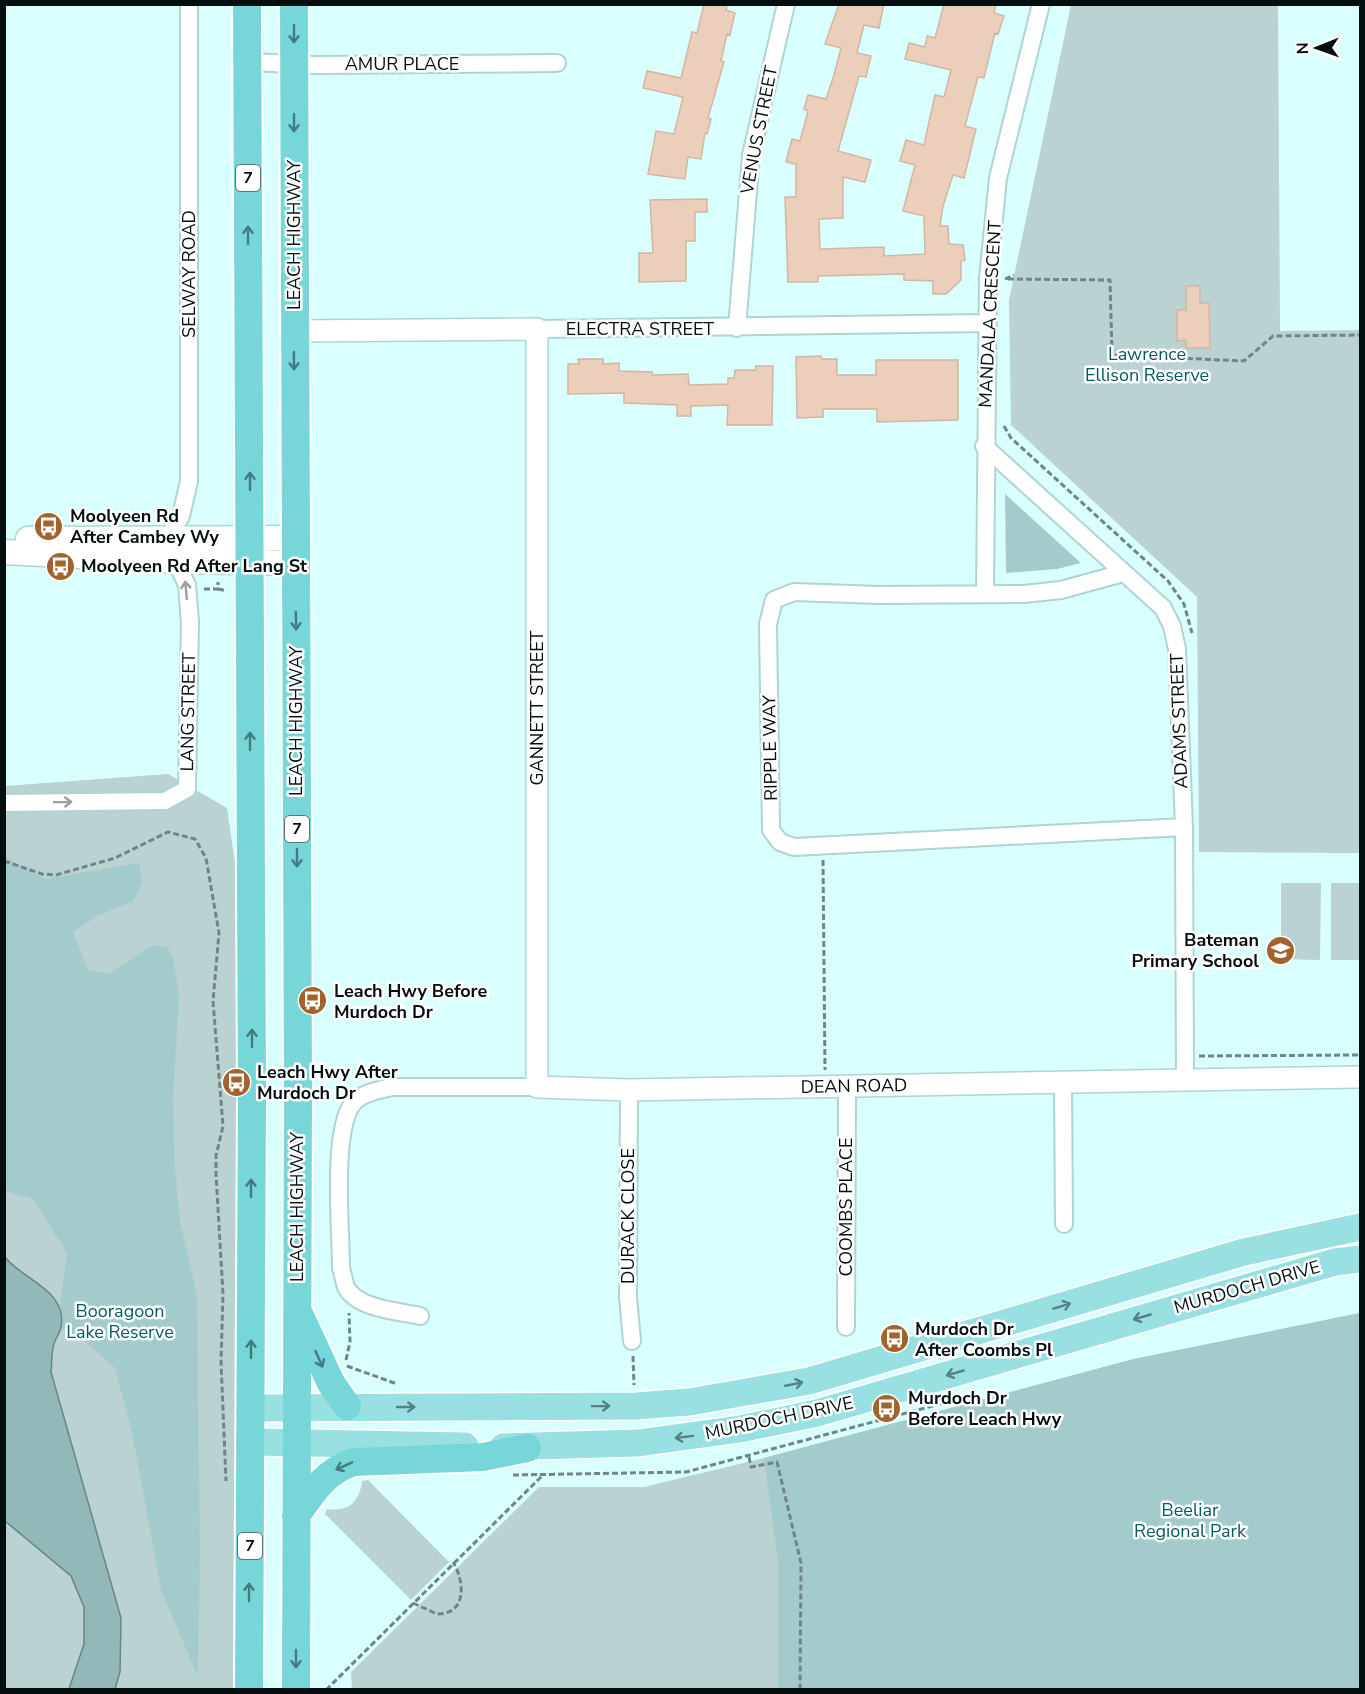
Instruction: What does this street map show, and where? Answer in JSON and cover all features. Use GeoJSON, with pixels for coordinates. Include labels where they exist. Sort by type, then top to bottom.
{"type":"FeatureCollection","features":[{"type":"Feature","properties":{"kind":"highway","name":"7"},"geometry":{"type":"LineString","coordinates":[[247,4],[252,1096],[249,1689]]}},
{"type":"Feature","properties":{"kind":"highway","name":"LEACH HIGHWAY"},"geometry":{"type":"LineString","coordinates":[[294,4],[298,1095],[296,1689]]}},
{"type":"Feature","properties":{"kind":"highway"},"geometry":{"type":"LineString","coordinates":[[252,1096],[298,1095]]}},
{"type":"Feature","properties":{"kind":"highway"},"geometry":{"type":"LineString","coordinates":[[296,1308],[331,1383],[347,1406]]}},
{"type":"Feature","properties":{"kind":"highway"},"geometry":{"type":"LineString","coordinates":[[296,1516],[319,1483],[338,1468],[354,1462],[483,1457],[526,1448]]}},
{"type":"Feature","properties":{"kind":"main road"},"geometry":{"type":"LineString","coordinates":[[4,538],[171,550]]}},
{"type":"Feature","properties":{"kind":"main road"},"geometry":{"type":"LineString","coordinates":[[4,552],[295,551]]}},
{"type":"Feature","properties":{"kind":"main road","name":"MURDOCH DRIVE"},"geometry":{"type":"LineString","coordinates":[[250,1408],[636,1406],[747,1393],[809,1381],[1244,1252],[1360,1227]]}},
{"type":"Feature","properties":{"kind":"main road","name":"MURDOCH DRIVE"},"geometry":{"type":"LineString","coordinates":[[250,1442],[526,1448],[680,1438],[817,1413],[1335,1262],[1360,1259]]}},
{"type":"Feature","properties":{"kind":"street","name":"SELWAY ROAD"},"geometry":{"type":"LineString","coordinates":[[171,550],[189,481],[189,4]]}},
{"type":"Feature","properties":{"kind":"street","name":"VENUS STREET"},"geometry":{"type":"LineString","coordinates":[[737,328],[751,155],[786,4]]}},
{"type":"Feature","properties":{"kind":"street","name":"MANDALA CRESCENT"},"geometry":{"type":"LineString","coordinates":[[985,594],[984,446],[987,323],[995,281],[998,178],[1041,4]]}},
{"type":"Feature","properties":{"kind":"street","name":"AMUR PLACE"},"geometry":{"type":"LineString","coordinates":[[247,62],[294,64],[557,63]]}},
{"type":"Feature","properties":{"kind":"street","name":"ELECTRA STREET"},"geometry":{"type":"LineString","coordinates":[[294,331],[737,328],[987,323]]}},
{"type":"Feature","properties":{"kind":"street","name":"GANNETT STREET"},"geometry":{"type":"LineString","coordinates":[[537,329],[537,1087]]}},
{"type":"Feature","properties":{"kind":"street","name":"ADAMS STREET"},"geometry":{"type":"LineString","coordinates":[[984,446],[1163,608],[1172,626],[1177,649],[1184,827],[1185,1078]]}},
{"type":"Feature","properties":{"kind":"street","name":"LANG STREET"},"geometry":{"type":"LineString","coordinates":[[4,803],[165,801],[187,789],[190,622],[187,585],[171,550]]}},
{"type":"Feature","properties":{"kind":"street","name":"RIPPLE WAY"},"geometry":{"type":"LineString","coordinates":[[1123,573],[1061,590],[1024,594],[879,595],[794,592],[774,600],[768,624],[771,830],[780,842],[794,847],[1184,827]]}},
{"type":"Feature","properties":{"kind":"street","name":"DEAN ROAD"},"geometry":{"type":"LineString","coordinates":[[358,1299],[347,1288],[341,1268],[340,1138],[351,1105],[370,1092],[392,1087],[537,1087],[629,1090],[1185,1078],[1360,1077]]}},
{"type":"Feature","properties":{"kind":"street"},"geometry":{"type":"LineString","coordinates":[[1064,1081],[1064,1224]]}},
{"type":"Feature","properties":{"kind":"street","name":"COOMBS PLACE"},"geometry":{"type":"LineString","coordinates":[[846,1328],[847,1086]]}},
{"type":"Feature","properties":{"kind":"street","name":"DURACK CLOSE"},"geometry":{"type":"LineString","coordinates":[[629,1090],[628,1297],[632,1341]]}},
{"type":"Feature","properties":{"kind":"street"},"geometry":{"type":"LineString","coordinates":[[358,1299],[377,1307],[420,1316]]}},
{"type":"Feature","properties":{"kind":"path"},"geometry":{"type":"LineString","coordinates":[[995,281],[1014,275]]}},
{"type":"Feature","properties":{"kind":"path"},"geometry":{"type":"LineString","coordinates":[[995,281],[1006,279],[1110,280],[1112,355],[1244,362],[1274,336],[1360,335]]}},
{"type":"Feature","properties":{"kind":"path"},"geometry":{"type":"LineString","coordinates":[[1002,417],[1011,438],[1168,581],[1184,604],[1192,637]]}},
{"type":"Feature","properties":{"kind":"path"},"geometry":{"type":"LineString","coordinates":[[201,588],[218,589],[218,580]]}},
{"type":"Feature","properties":{"kind":"path"},"geometry":{"type":"LineString","coordinates":[[4,861],[42,874],[69,873],[115,858],[168,832],[195,839],[206,858],[219,933],[213,1001],[223,1126],[216,1174],[223,1294],[222,1362],[225,1455]]}},
{"type":"Feature","properties":{"kind":"path"},"geometry":{"type":"LineString","coordinates":[[823,846],[824,1086]]}},
{"type":"Feature","properties":{"kind":"path"},"geometry":{"type":"LineString","coordinates":[[1195,1051],[1197,1056],[1360,1055]]}},
{"type":"Feature","properties":{"kind":"path"},"geometry":{"type":"LineString","coordinates":[[339,1369],[344,1365],[350,1342],[349,1310],[358,1299]]}},
{"type":"Feature","properties":{"kind":"path"},"geometry":{"type":"LineString","coordinates":[[632,1341],[634,1390]]}},
{"type":"Feature","properties":{"kind":"path"},"geometry":{"type":"LineString","coordinates":[[344,1365],[402,1386]]}},
{"type":"Feature","properties":{"kind":"path"},"geometry":{"type":"LineString","coordinates":[[749,1457],[751,1467],[777,1462],[801,1563],[800,1689]]}},
{"type":"Feature","properties":{"kind":"path"},"geometry":{"type":"LineString","coordinates":[[326,1689],[543,1475]]}},
{"type":"Feature","properties":{"kind":"path"},"geometry":{"type":"LineString","coordinates":[[413,1603],[437,1614],[454,1608],[462,1596],[463,1586],[453,1562]]}},
{"type":"Feature","properties":{"kind":"green space","name":"Lawrence Ellison Reserve"},"geometry":{"type":"Polygon","coordinates":[[[1071,5],[1278,5],[1280,331],[1360,330],[1360,853],[1199,852],[1197,597],[1011,425],[1009,300],[1071,5]]]}},
{"type":"Feature","properties":{"kind":"green space"},"geometry":{"type":"Polygon","coordinates":[[[1005,494],[1081,563],[1057,569],[1006,573],[1005,494]]]}},
{"type":"Feature","properties":{"kind":"green space","name":"Booragoon Lake Reserve"},"geometry":{"type":"Polygon","coordinates":[[[168,774],[227,808],[238,883],[236,1689],[5,1690],[5,786],[168,774]]]}},
{"type":"Feature","properties":{"kind":"green space"},"geometry":{"type":"Polygon","coordinates":[[[4,856],[45,879],[139,863],[142,882],[133,901],[97,916],[73,932],[88,970],[108,974],[154,945],[168,948],[173,958],[179,996],[173,1099],[175,1168],[180,1222],[197,1295],[200,1550],[198,1677],[161,1590],[132,1432],[115,1368],[83,1340],[61,1328],[60,1306],[67,1253],[33,1199],[5,1191],[4,856]]]}},
{"type":"Feature","properties":{"kind":"green space"},"geometry":{"type":"Polygon","coordinates":[[[1281,883],[1321,883],[1320,960],[1281,959],[1281,883]]]}},
{"type":"Feature","properties":{"kind":"green space"},"geometry":{"type":"Polygon","coordinates":[[[1331,883],[1360,883],[1360,960],[1331,960],[1331,883]]]}},
{"type":"Feature","properties":{"kind":"green space","name":"Beeliar Regional Park"},"geometry":{"type":"Polygon","coordinates":[[[1360,1313],[1360,1689],[352,1690],[351,1672],[539,1487],[644,1487],[764,1458],[1134,1359],[1360,1313]]]}},
{"type":"Feature","properties":{"kind":"green space","name":"Beeliar Regional Park"},"geometry":{"type":"Polygon","coordinates":[[[1360,1313],[1360,1689],[778,1689],[778,1562],[764,1458],[1134,1359],[1360,1313]]]}},
{"type":"Feature","properties":{"kind":"green space"},"geometry":{"type":"Polygon","coordinates":[[[368,1480],[449,1562],[411,1600],[325,1514],[327,1509],[341,1509],[352,1504],[359,1495],[362,1481],[368,1480]]]}},
{"type":"Feature","properties":{"kind":"shaded area"},"geometry":{"type":"Polygon","coordinates":[[[4,1256],[51,1295],[58,1304],[61,1314],[61,1327],[52,1351],[51,1372],[121,1618],[120,1672],[115,1689],[69,1689],[84,1644],[84,1607],[71,1576],[5,1521],[4,1256]]]}},
{"type":"Feature","properties":{"kind":"building"},"geometry":{"type":"Polygon","coordinates":[[[704,4],[727,4],[726,10],[735,13],[730,35],[727,34],[721,61],[724,62],[708,118],[711,119],[707,134],[705,133],[701,159],[688,157],[685,179],[648,174],[656,131],[674,134],[683,97],[643,88],[647,71],[681,78],[692,32],[697,33],[704,4]]]}},
{"type":"Feature","properties":{"kind":"building"},"geometry":{"type":"Polygon","coordinates":[[[839,4],[884,4],[879,28],[864,25],[857,53],[871,56],[866,77],[859,76],[838,151],[871,160],[865,182],[843,177],[843,218],[819,219],[820,249],[884,247],[884,256],[925,254],[924,216],[903,211],[915,165],[900,161],[906,140],[924,145],[935,95],[944,97],[951,70],[905,59],[909,43],[925,47],[927,36],[935,38],[944,4],[996,4],[994,13],[1004,16],[998,34],[995,33],[984,78],[978,77],[965,126],[976,129],[964,178],[953,175],[943,206],[940,226],[948,226],[949,244],[963,245],[965,260],[961,261],[961,280],[946,294],[933,294],[933,281],[904,280],[904,274],[818,276],[818,282],[788,282],[785,197],[796,197],[796,164],[786,162],[792,139],[800,141],[808,111],[804,109],[808,95],[826,99],[841,48],[825,44],[839,4]]]}},
{"type":"Feature","properties":{"kind":"building"},"geometry":{"type":"Polygon","coordinates":[[[707,199],[707,212],[695,212],[695,241],[686,241],[686,281],[639,282],[639,253],[653,253],[650,200],[707,199]]]}},
{"type":"Feature","properties":{"kind":"building"},"geometry":{"type":"Polygon","coordinates":[[[1186,286],[1200,286],[1200,303],[1209,303],[1210,348],[1186,348],[1186,340],[1177,341],[1177,310],[1186,310],[1186,286]]]}},
{"type":"Feature","properties":{"kind":"building"},"geometry":{"type":"Polygon","coordinates":[[[821,356],[822,359],[837,359],[837,375],[876,375],[876,360],[958,360],[958,420],[877,422],[877,409],[823,409],[823,417],[797,418],[796,357],[821,356]]]}},
{"type":"Feature","properties":{"kind":"building"},"geometry":{"type":"Polygon","coordinates":[[[578,359],[603,359],[603,364],[619,363],[619,371],[652,372],[652,375],[688,374],[689,385],[728,384],[728,378],[734,378],[735,370],[756,370],[756,366],[773,366],[772,425],[727,425],[728,405],[691,406],[691,416],[677,416],[677,405],[624,403],[624,393],[568,394],[568,364],[579,364],[578,359]]]}},
{"type":"Feature","properties":{"kind":"place","name":"Moolyeen Rd After Cambey Wy"},"geometry":{"type":"Point","coordinates":[49,526]}},
{"type":"Feature","properties":{"kind":"place","name":"Moolyeen Rd After Lang St"},"geometry":{"type":"Point","coordinates":[60,566]}},
{"type":"Feature","properties":{"kind":"place","name":"Bateman Primary School"},"geometry":{"type":"Point","coordinates":[1280,950]}},
{"type":"Feature","properties":{"kind":"place","name":"Leach Hwy Before Murdoch Dr"},"geometry":{"type":"Point","coordinates":[313,1001]}},
{"type":"Feature","properties":{"kind":"place","name":"Leach Hwy After Murdoch Dr"},"geometry":{"type":"Point","coordinates":[236,1082]}},
{"type":"Feature","properties":{"kind":"place","name":"Murdoch Dr After Coombs Pl"},"geometry":{"type":"Point","coordinates":[894,1339]}},
{"type":"Feature","properties":{"kind":"place","name":"Murdoch Dr Before Leach Hwy"},"geometry":{"type":"Point","coordinates":[887,1408]}}]}
